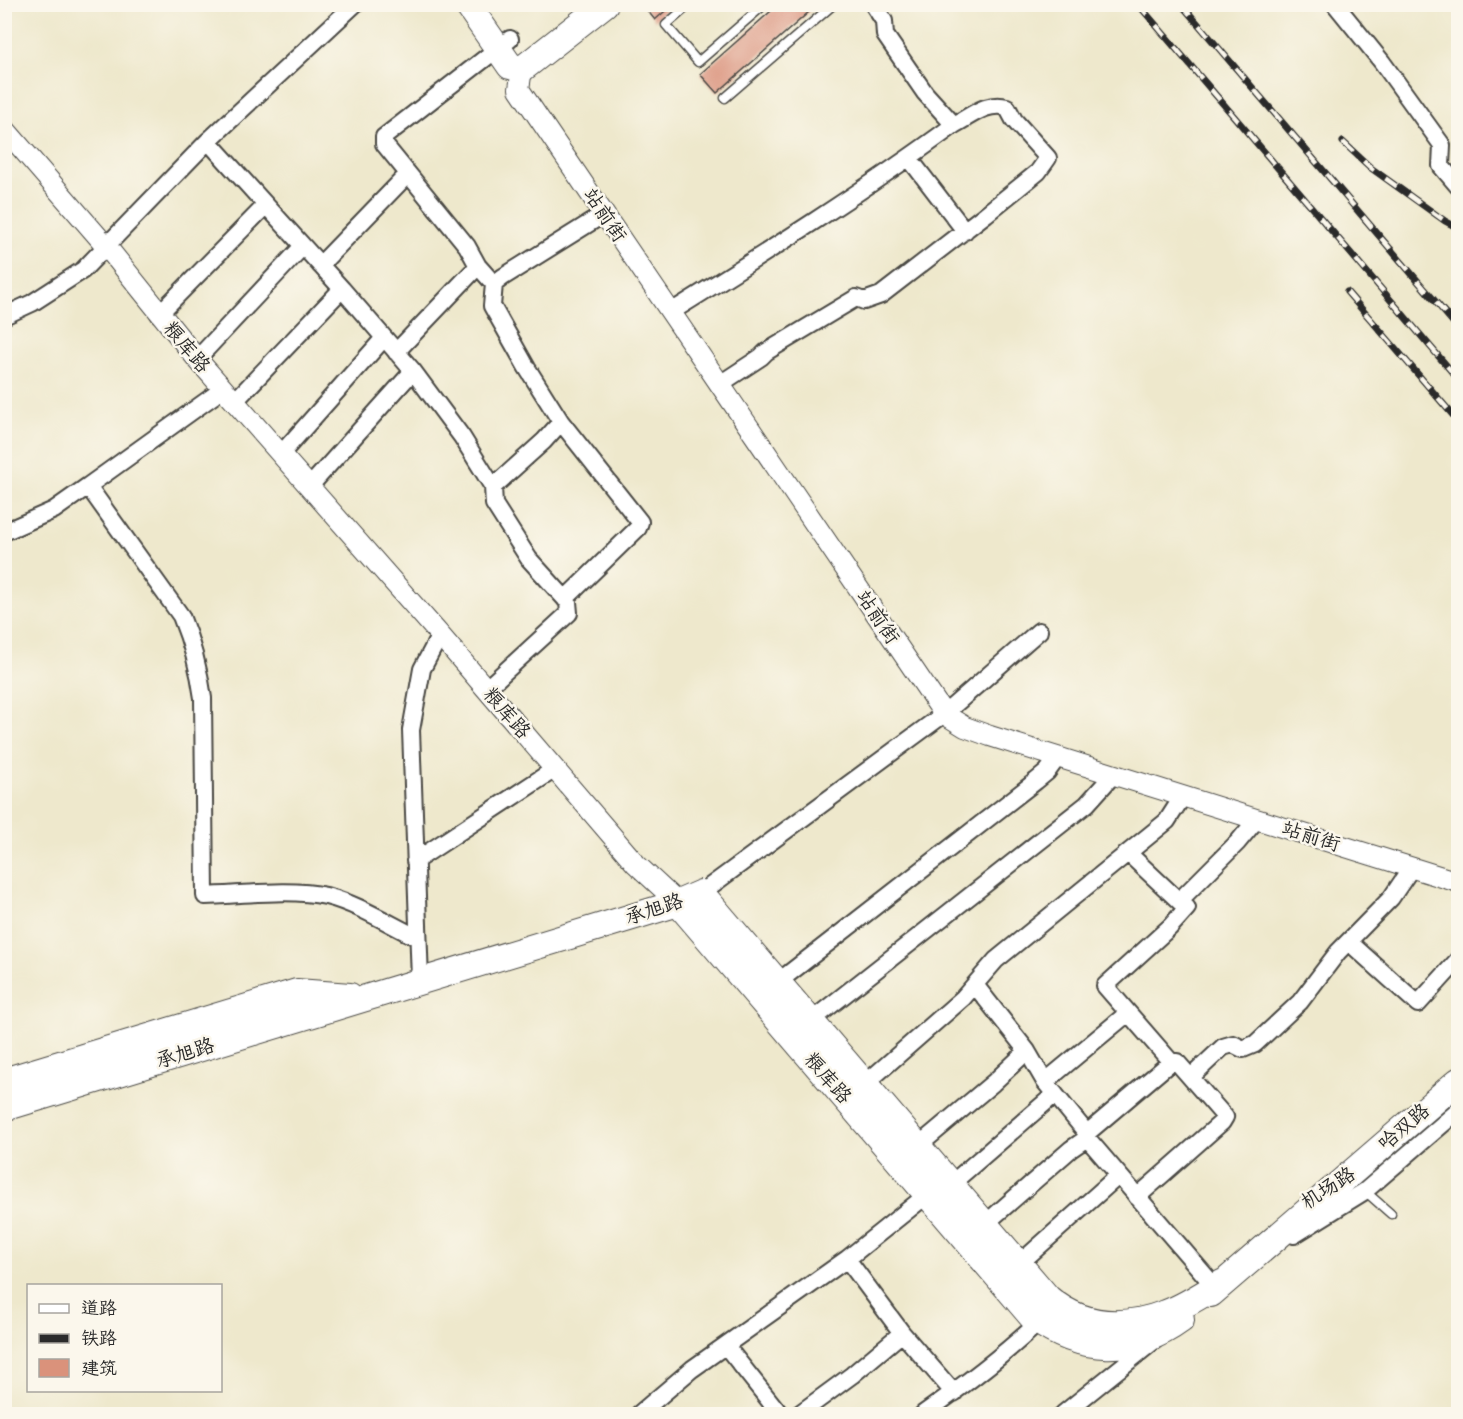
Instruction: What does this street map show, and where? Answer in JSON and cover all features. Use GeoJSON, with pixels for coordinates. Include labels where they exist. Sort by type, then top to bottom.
{"type":"FeatureCollection","features":[{"type":"Feature","properties":{"kind":"main road"},"geometry":{"type":"LineString","coordinates":[[467,4],[503,44],[515,47],[522,69],[605,4]]}},
{"type":"Feature","properties":{"kind":"main road"},"geometry":{"type":"LineString","coordinates":[[486,4],[503,44]]}},
{"type":"Feature","properties":{"kind":"main road","name":"承旭路"},"geometry":{"type":"LineString","coordinates":[[4,1108],[689,898]]}},
{"type":"Feature","properties":{"kind":"main road","name":"粮库路"},"geometry":{"type":"LineString","coordinates":[[689,898],[778,982],[918,1146],[939,1189],[985,1224],[1048,1298],[1061,1309],[1090,1322],[1124,1323],[1148,1319],[1168,1313],[1227,1279]]}},
{"type":"Feature","properties":{"kind":"main road","name":"粮库路"},"geometry":{"type":"LineString","coordinates":[[689,898],[939,1189],[1039,1322],[1070,1339],[1092,1345],[1117,1345],[1146,1339],[1172,1326],[1192,1312],[1227,1279]]}},
{"type":"Feature","properties":{"kind":"main road","name":"承旭路"},"geometry":{"type":"LineString","coordinates":[[4,1081],[297,992],[365,997]]}},
{"type":"Feature","properties":{"kind":"main road","name":"哈双路"},"geometry":{"type":"LineString","coordinates":[[1227,1279],[1357,1182],[1458,1081]]}},
{"type":"Feature","properties":{"kind":"street"},"geometry":{"type":"LineString","coordinates":[[4,316],[32,303],[83,270],[208,141],[355,4]]}},
{"type":"Feature","properties":{"kind":"street"},"geometry":{"type":"LineString","coordinates":[[873,4],[884,21],[885,35],[925,93],[954,125]]}},
{"type":"Feature","properties":{"kind":"street"},"geometry":{"type":"LineString","coordinates":[[1335,4],[1382,62],[1442,145],[1442,166],[1458,186]]}},
{"type":"Feature","properties":{"kind":"street"},"geometry":{"type":"LineString","coordinates":[[503,44],[384,137],[384,144],[467,246],[478,266],[494,284],[492,306],[527,368],[561,422],[640,522],[638,528],[565,599]]}},
{"type":"Feature","properties":{"kind":"street","name":"站前街"},"geometry":{"type":"LineString","coordinates":[[522,69],[519,89],[944,714],[965,728],[1458,882]]}},
{"type":"Feature","properties":{"kind":"street"},"geometry":{"type":"LineString","coordinates":[[671,312],[909,158],[954,125],[989,105],[997,104],[1007,107],[1014,120],[1048,158],[1038,172],[881,295],[864,301],[856,298],[766,352],[720,384]]}},
{"type":"Feature","properties":{"kind":"street","name":"粮库路"},"geometry":{"type":"LineString","coordinates":[[4,128],[107,247],[197,359],[440,635],[636,864],[689,898]]}},
{"type":"Feature","properties":{"kind":"street"},"geometry":{"type":"LineString","coordinates":[[208,141],[413,371],[462,437],[493,487],[494,504],[529,559],[568,602],[569,613],[486,689]]}},
{"type":"Feature","properties":{"kind":"street"},"geometry":{"type":"LineString","coordinates":[[909,158],[965,231]]}},
{"type":"Feature","properties":{"kind":"street"},"geometry":{"type":"LineString","coordinates":[[320,265],[408,174]]}},
{"type":"Feature","properties":{"kind":"street"},"geometry":{"type":"LineString","coordinates":[[159,314],[266,205]]}},
{"type":"Feature","properties":{"kind":"street"},"geometry":{"type":"LineString","coordinates":[[494,284],[604,214]]}},
{"type":"Feature","properties":{"kind":"street"},"geometry":{"type":"LineString","coordinates":[[197,359],[303,246]]}},
{"type":"Feature","properties":{"kind":"street"},"geometry":{"type":"LineString","coordinates":[[396,352],[478,266]]}},
{"type":"Feature","properties":{"kind":"street"},"geometry":{"type":"LineString","coordinates":[[4,532],[54,510],[229,395],[342,289]]}},
{"type":"Feature","properties":{"kind":"street"},"geometry":{"type":"LineString","coordinates":[[282,454],[384,338]]}},
{"type":"Feature","properties":{"kind":"street"},"geometry":{"type":"LineString","coordinates":[[310,486],[413,371]]}},
{"type":"Feature","properties":{"kind":"street"},"geometry":{"type":"LineString","coordinates":[[493,487],[544,441],[561,422]]}},
{"type":"Feature","properties":{"kind":"street"},"geometry":{"type":"LineString","coordinates":[[88,486],[181,616],[191,640],[199,669],[203,698],[205,896],[298,893],[325,896],[354,906],[418,938]]}},
{"type":"Feature","properties":{"kind":"street"},"geometry":{"type":"LineString","coordinates":[[689,898],[944,714],[1039,631]]}},
{"type":"Feature","properties":{"kind":"street"},"geometry":{"type":"LineString","coordinates":[[420,980],[411,730],[422,669],[440,635]]}},
{"type":"Feature","properties":{"kind":"street"},"geometry":{"type":"LineString","coordinates":[[778,982],[1036,781],[1047,772],[1058,757]]}},
{"type":"Feature","properties":{"kind":"street"},"geometry":{"type":"LineString","coordinates":[[415,861],[555,769]]}},
{"type":"Feature","properties":{"kind":"street"},"geometry":{"type":"LineString","coordinates":[[811,1021],[1087,804],[1113,775]]}},
{"type":"Feature","properties":{"kind":"street"},"geometry":{"type":"LineString","coordinates":[[865,1084],[950,1010],[996,960],[1167,821],[1184,796]]}},
{"type":"Feature","properties":{"kind":"street"},"geometry":{"type":"LineString","coordinates":[[1179,902],[1238,842],[1257,819]]}},
{"type":"Feature","properties":{"kind":"street"},"geometry":{"type":"LineString","coordinates":[[1128,853],[1187,908],[1105,986],[1171,1062]]}},
{"type":"Feature","properties":{"kind":"street"},"geometry":{"type":"LineString","coordinates":[[1191,1077],[1223,1047],[1233,1044],[1243,1049],[1256,1044],[1300,1002],[1349,942],[1391,898],[1412,867]]}},
{"type":"Feature","properties":{"kind":"street"},"geometry":{"type":"LineString","coordinates":[[1349,942],[1418,1004],[1458,960]]}},
{"type":"Feature","properties":{"kind":"street"},"geometry":{"type":"LineString","coordinates":[[975,985],[1027,1051],[1050,1088],[1137,1197],[1227,1279]]}},
{"type":"Feature","properties":{"kind":"street"},"geometry":{"type":"LineString","coordinates":[[639,1414],[692,1369],[939,1189],[1128,1013]]}},
{"type":"Feature","properties":{"kind":"street"},"geometry":{"type":"LineString","coordinates":[[918,1146],[1027,1051]]}},
{"type":"Feature","properties":{"kind":"street"},"geometry":{"type":"LineString","coordinates":[[985,1224],[1171,1062],[1177,1062],[1225,1117],[1137,1197]]}},
{"type":"Feature","properties":{"kind":"street","name":"机场路"},"geometry":{"type":"LineString","coordinates":[[1357,1182],[1458,1111]]}},
{"type":"Feature","properties":{"kind":"street"},"geometry":{"type":"LineString","coordinates":[[1019,1264],[1119,1175]]}},
{"type":"Feature","properties":{"kind":"street"},"geometry":{"type":"LineString","coordinates":[[847,1258],[902,1333],[954,1393]]}},
{"type":"Feature","properties":{"kind":"street"},"geometry":{"type":"LineString","coordinates":[[923,1414],[954,1393],[1039,1322]]}},
{"type":"Feature","properties":{"kind":"street"},"geometry":{"type":"LineString","coordinates":[[1063,1414],[1172,1326]]}},
{"type":"Feature","properties":{"kind":"street"},"geometry":{"type":"LineString","coordinates":[[799,1414],[902,1333]]}},
{"type":"Feature","properties":{"kind":"street"},"geometry":{"type":"LineString","coordinates":[[726,1346],[780,1414]]}},
{"type":"Feature","properties":{"kind":"lane"},"geometry":{"type":"LineString","coordinates":[[690,4],[666,26],[698,62],[765,4]]}},
{"type":"Feature","properties":{"kind":"lane"},"geometry":{"type":"LineString","coordinates":[[725,98],[834,4]]}},
{"type":"Feature","properties":{"kind":"lane"},"geometry":{"type":"LineString","coordinates":[[1357,1182],[1391,1214]]}},
{"type":"Feature","properties":{"kind":"building"},"geometry":{"type":"Polygon","coordinates":[[[642,4],[673,4],[655,20],[642,4]]]}},
{"type":"Feature","properties":{"kind":"building"},"geometry":{"type":"Polygon","coordinates":[[[779,4],[818,4],[717,93],[700,74],[779,4]]]}},
{"type":"Feature","properties":{"kind":"railway"},"geometry":{"type":"LineString","coordinates":[[1138,4],[1458,379]]}},
{"type":"Feature","properties":{"kind":"railway"},"geometry":{"type":"LineString","coordinates":[[1181,4],[1458,328]]}},
{"type":"Feature","properties":{"kind":"railway"},"geometry":{"type":"LineString","coordinates":[[1343,142],[1371,168],[1458,228]]}},
{"type":"Feature","properties":{"kind":"railway"},"geometry":{"type":"LineString","coordinates":[[1347,292],[1458,421]]}}]}
